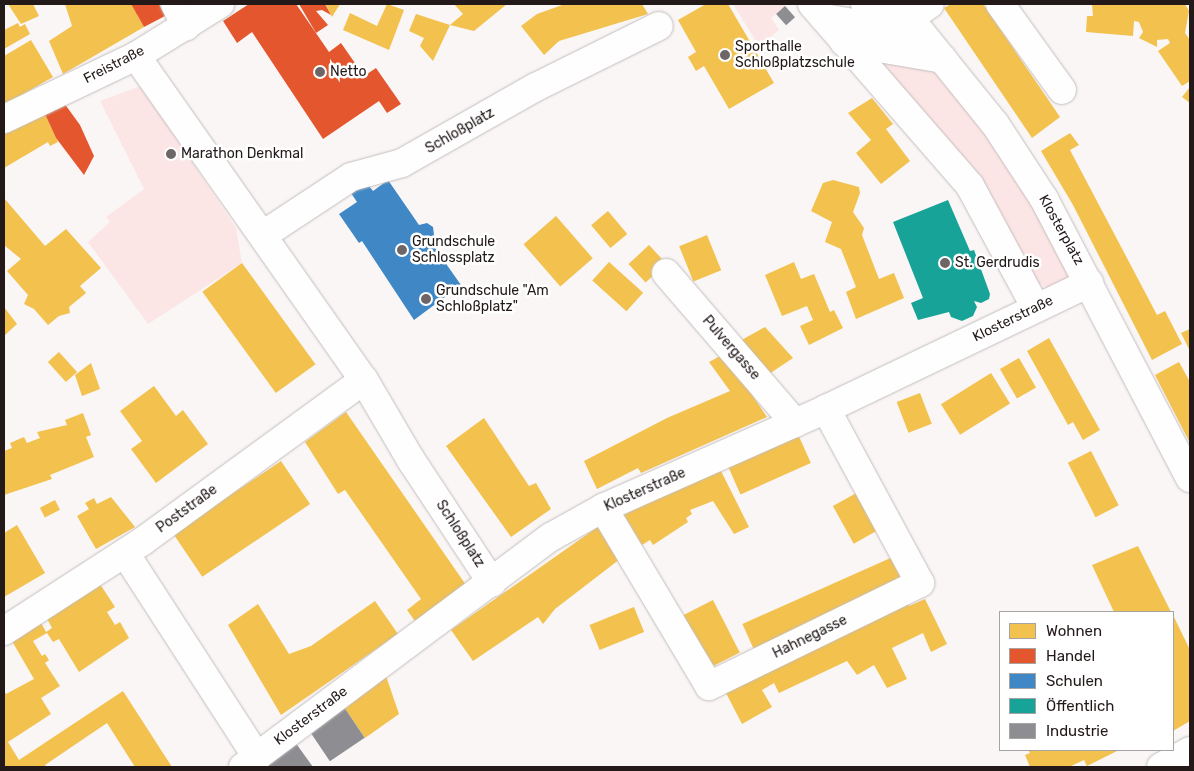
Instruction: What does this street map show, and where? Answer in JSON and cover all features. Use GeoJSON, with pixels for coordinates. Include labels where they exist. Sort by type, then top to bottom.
{"type":"FeatureCollection","features":[{"type":"Feature","properties":{"kind":"street","name":"Freistraße"},"geometry":{"type":"LineString","coordinates":[[4,119],[136,56],[180,15],[220,4]]}},
{"type":"Feature","properties":{"kind":"street"},"geometry":{"type":"LineString","coordinates":[[865,4],[913,14]]}},
{"type":"Feature","properties":{"kind":"street"},"geometry":{"type":"LineString","coordinates":[[1000,4],[1062,90]]}},
{"type":"Feature","properties":{"kind":"street"},"geometry":{"type":"LineString","coordinates":[[818,11],[913,14]]}},
{"type":"Feature","properties":{"kind":"street"},"geometry":{"type":"LineString","coordinates":[[818,11],[970,186],[1036,308]]}},
{"type":"Feature","properties":{"kind":"street","name":"Klosterplatz"},"geometry":{"type":"LineString","coordinates":[[913,14],[944,59],[1021,161],[1089,282],[1190,478]]}},
{"type":"Feature","properties":{"kind":"street","name":"Schloßplatz"},"geometry":{"type":"LineString","coordinates":[[263,235],[351,177],[407,160],[544,83],[659,26]]}},
{"type":"Feature","properties":{"kind":"street"},"geometry":{"type":"LineString","coordinates":[[844,42],[944,59]]}},
{"type":"Feature","properties":{"kind":"street","name":"Schloßplatz"},"geometry":{"type":"LineString","coordinates":[[136,56],[364,380],[411,460],[492,583]]}},
{"type":"Feature","properties":{"kind":"street","name":"Pulvergasse"},"geometry":{"type":"LineString","coordinates":[[666,273],[795,423]]}},
{"type":"Feature","properties":{"kind":"street","name":"Klosterstraße"},"geometry":{"type":"LineString","coordinates":[[250,762],[492,583],[551,537],[603,508],[826,409],[1089,282]]}},
{"type":"Feature","properties":{"kind":"street","name":"Poststraße"},"geometry":{"type":"LineString","coordinates":[[4,630],[125,553],[364,380]]}},
{"type":"Feature","properties":{"kind":"street","name":"Hahnegasse"},"geometry":{"type":"LineString","coordinates":[[603,508],[709,686],[920,583],[826,409]]}},
{"type":"Feature","properties":{"kind":"street"},"geometry":{"type":"LineString","coordinates":[[125,553],[250,762]]}},
{"type":"Feature","properties":{"kind":"street"},"geometry":{"type":"LineString","coordinates":[[1161,767],[1190,751]]}},
{"type":"Feature","properties":{"kind":"shaded area"},"geometry":{"type":"Polygon","coordinates":[[[733,4],[783,4],[785,6],[771,18],[779,30],[759,46],[733,4]]]}},
{"type":"Feature","properties":{"kind":"shaded area"},"geometry":{"type":"Polygon","coordinates":[[[871,54],[930,64],[998,145],[1070,268],[1068,278],[1050,289],[1035,282],[871,54]]]}},
{"type":"Feature","properties":{"kind":"shaded area"},"geometry":{"type":"Polygon","coordinates":[[[141,86],[236,228],[242,263],[148,324],[88,242],[110,222],[106,217],[144,189],[100,101],[141,86]]]}},
{"type":"Feature","properties":{"kind":"building: Wohnen"},"geometry":{"type":"Polygon","coordinates":[[[8,4],[33,4],[39,16],[21,24],[8,4]]]}},
{"type":"Feature","properties":{"kind":"building: Wohnen"},"geometry":{"type":"Polygon","coordinates":[[[65,4],[131,4],[144,27],[63,74],[49,41],[72,26],[65,4]]]}},
{"type":"Feature","properties":{"kind":"building: Wohnen"},"geometry":{"type":"Polygon","coordinates":[[[325,4],[340,4],[332,17],[325,4]]]}},
{"type":"Feature","properties":{"kind":"building: Wohnen"},"geometry":{"type":"Polygon","coordinates":[[[387,4],[404,10],[389,50],[343,30],[350,13],[377,26],[387,4]]]}},
{"type":"Feature","properties":{"kind":"building: Wohnen"},"geometry":{"type":"Polygon","coordinates":[[[454,4],[507,4],[474,31],[450,25],[463,14],[454,4]]]}},
{"type":"Feature","properties":{"kind":"building: Wohnen"},"geometry":{"type":"Polygon","coordinates":[[[565,4],[642,4],[648,14],[559,41],[544,55],[521,26],[537,14],[565,4]]]}},
{"type":"Feature","properties":{"kind":"building: Wohnen","name":"Sporthalle Schloßplatzschule"},"geometry":{"type":"Polygon","coordinates":[[[706,4],[728,4],[774,83],[729,109],[704,66],[696,71],[688,57],[696,52],[678,20],[706,4]]]}},
{"type":"Feature","properties":{"kind":"building: Wohnen"},"geometry":{"type":"Polygon","coordinates":[[[951,4],[983,4],[1060,117],[1032,138],[944,8],[951,4]]]}},
{"type":"Feature","properties":{"kind":"building: Wohnen"},"geometry":{"type":"Polygon","coordinates":[[[1092,4],[1185,4],[1189,11],[1185,33],[1190,40],[1190,81],[1182,86],[1158,51],[1170,43],[1168,39],[1157,40],[1157,47],[1139,38],[1143,32],[1139,22],[1134,21],[1133,36],[1086,32],[1087,16],[1093,16],[1092,4]]]}},
{"type":"Feature","properties":{"kind":"building: Wohnen"},"geometry":{"type":"Polygon","coordinates":[[[416,14],[450,25],[433,61],[420,46],[424,38],[409,31],[416,14]]]}},
{"type":"Feature","properties":{"kind":"building: Wohnen"},"geometry":{"type":"Polygon","coordinates":[[[18,23],[20,27],[25,24],[30,34],[4,49],[4,30],[18,23]]]}},
{"type":"Feature","properties":{"kind":"building: Wohnen"},"geometry":{"type":"Polygon","coordinates":[[[31,40],[53,77],[4,105],[4,56],[31,40]]]}},
{"type":"Feature","properties":{"kind":"building: Wohnen"},"geometry":{"type":"Polygon","coordinates":[[[1190,87],[1190,103],[1182,97],[1190,87]]]}},
{"type":"Feature","properties":{"kind":"building: Wohnen"},"geometry":{"type":"Polygon","coordinates":[[[872,98],[893,124],[886,129],[910,161],[881,184],[856,153],[871,140],[848,113],[872,98]]]}},
{"type":"Feature","properties":{"kind":"building: Wohnen"},"geometry":{"type":"Polygon","coordinates":[[[45,114],[58,142],[50,146],[48,142],[4,168],[4,134],[45,114]]]}},
{"type":"Feature","properties":{"kind":"building: Wohnen"},"geometry":{"type":"Polygon","coordinates":[[[1070,133],[1079,145],[1070,150],[1157,315],[1165,311],[1182,344],[1152,360],[1073,205],[1041,151],[1070,133]]]}},
{"type":"Feature","properties":{"kind":"building: Wohnen"},"geometry":{"type":"Polygon","coordinates":[[[833,180],[859,187],[860,193],[853,212],[864,228],[862,235],[879,279],[894,273],[904,298],[856,319],[846,292],[856,287],[841,249],[825,242],[832,222],[811,211],[823,183],[833,180]]]}},
{"type":"Feature","properties":{"kind":"building: Wohnen"},"geometry":{"type":"Polygon","coordinates":[[[4,198],[45,246],[66,229],[101,268],[80,286],[86,293],[69,307],[70,313],[59,316],[48,325],[34,309],[24,304],[28,295],[7,271],[21,259],[4,245],[4,198]]]}},
{"type":"Feature","properties":{"kind":"building: Wohnen"},"geometry":{"type":"Polygon","coordinates":[[[608,211],[627,234],[610,248],[591,225],[608,211]]]}},
{"type":"Feature","properties":{"kind":"building: Wohnen"},"geometry":{"type":"Polygon","coordinates":[[[556,216],[593,258],[560,286],[524,244],[556,216]]]}},
{"type":"Feature","properties":{"kind":"building: Wohnen"},"geometry":{"type":"Polygon","coordinates":[[[707,235],[721,270],[693,281],[679,246],[707,235]]]}},
{"type":"Feature","properties":{"kind":"building: Wohnen"},"geometry":{"type":"Polygon","coordinates":[[[649,245],[666,263],[646,282],[629,264],[649,245]]]}},
{"type":"Feature","properties":{"kind":"building: Wohnen"},"geometry":{"type":"Polygon","coordinates":[[[609,262],[643,293],[626,311],[592,281],[609,262]]]}},
{"type":"Feature","properties":{"kind":"building: Wohnen"},"geometry":{"type":"Polygon","coordinates":[[[794,262],[801,279],[814,274],[830,312],[834,310],[843,328],[809,345],[800,326],[813,320],[807,306],[782,316],[765,275],[794,262]]]}},
{"type":"Feature","properties":{"kind":"building: Wohnen"},"geometry":{"type":"Polygon","coordinates":[[[242,263],[315,364],[276,393],[202,292],[242,263]]]}},
{"type":"Feature","properties":{"kind":"building: Wohnen"},"geometry":{"type":"Polygon","coordinates":[[[4,307],[17,324],[4,336],[4,307]]]}},
{"type":"Feature","properties":{"kind":"building: Wohnen"},"geometry":{"type":"Polygon","coordinates":[[[765,327],[793,358],[766,376],[738,342],[765,327]]]}},
{"type":"Feature","properties":{"kind":"building: Wohnen"},"geometry":{"type":"Polygon","coordinates":[[[1190,329],[1190,351],[1181,333],[1190,329]]]}},
{"type":"Feature","properties":{"kind":"building: Wohnen"},"geometry":{"type":"Polygon","coordinates":[[[1049,338],[1100,430],[1083,440],[1073,422],[1068,425],[1027,351],[1049,338]]]}},
{"type":"Feature","properties":{"kind":"building: Wohnen"},"geometry":{"type":"Polygon","coordinates":[[[59,352],[77,372],[66,382],[48,362],[59,352]]]}},
{"type":"Feature","properties":{"kind":"building: Wohnen"},"geometry":{"type":"Polygon","coordinates":[[[724,354],[767,417],[641,473],[638,468],[597,489],[584,461],[667,418],[730,391],[709,362],[724,354]]]}},
{"type":"Feature","properties":{"kind":"building: Wohnen"},"geometry":{"type":"Polygon","coordinates":[[[1019,358],[1036,387],[1017,398],[1000,369],[1019,358]]]}},
{"type":"Feature","properties":{"kind":"building: Wohnen"},"geometry":{"type":"Polygon","coordinates":[[[1179,362],[1190,382],[1190,443],[1155,375],[1179,362]]]}},
{"type":"Feature","properties":{"kind":"building: Wohnen"},"geometry":{"type":"Polygon","coordinates":[[[91,363],[100,389],[82,396],[75,375],[91,363]]]}},
{"type":"Feature","properties":{"kind":"building: Wohnen"},"geometry":{"type":"Polygon","coordinates":[[[991,373],[1010,404],[960,435],[941,404],[991,373]]]}},
{"type":"Feature","properties":{"kind":"building: Wohnen"},"geometry":{"type":"Polygon","coordinates":[[[154,386],[176,416],[183,410],[208,444],[156,483],[131,449],[142,441],[120,411],[154,386]]]}},
{"type":"Feature","properties":{"kind":"building: Wohnen"},"geometry":{"type":"Polygon","coordinates":[[[920,393],[932,424],[908,433],[897,402],[920,393]]]}},
{"type":"Feature","properties":{"kind":"building: Wohnen"},"geometry":{"type":"Polygon","coordinates":[[[346,412],[466,585],[417,624],[407,610],[421,599],[345,490],[338,494],[305,442],[346,412]]]}},
{"type":"Feature","properties":{"kind":"building: Wohnen"},"geometry":{"type":"Polygon","coordinates":[[[83,413],[91,435],[86,437],[94,457],[50,475],[52,479],[4,495],[4,451],[12,448],[10,443],[24,437],[27,443],[40,438],[37,432],[67,425],[65,420],[83,413]]]}},
{"type":"Feature","properties":{"kind":"building: Wohnen"},"geometry":{"type":"Polygon","coordinates":[[[484,418],[529,486],[536,483],[551,509],[511,537],[446,446],[484,418]]]}},
{"type":"Feature","properties":{"kind":"building: Wohnen"},"geometry":{"type":"Polygon","coordinates":[[[797,432],[811,463],[740,494],[727,463],[797,432]]]}},
{"type":"Feature","properties":{"kind":"building: Wohnen"},"geometry":{"type":"Polygon","coordinates":[[[1091,451],[1119,505],[1096,517],[1068,463],[1091,451]]]}},
{"type":"Feature","properties":{"kind":"building: Wohnen"},"geometry":{"type":"Polygon","coordinates":[[[281,461],[310,504],[202,577],[173,534],[281,461]]]}},
{"type":"Feature","properties":{"kind":"building: Wohnen"},"geometry":{"type":"Polygon","coordinates":[[[719,467],[749,527],[734,534],[713,501],[690,510],[692,514],[686,518],[688,522],[653,545],[650,540],[642,545],[624,515],[719,467]]]}},
{"type":"Feature","properties":{"kind":"building: Wohnen"},"geometry":{"type":"Polygon","coordinates":[[[860,491],[881,529],[854,544],[833,506],[860,491]]]}},
{"type":"Feature","properties":{"kind":"building: Wohnen"},"geometry":{"type":"Polygon","coordinates":[[[111,497],[135,527],[96,549],[77,516],[89,509],[85,503],[94,498],[97,504],[111,497]]]}},
{"type":"Feature","properties":{"kind":"building: Wohnen"},"geometry":{"type":"Polygon","coordinates":[[[55,500],[60,510],[45,518],[40,508],[55,500]]]}},
{"type":"Feature","properties":{"kind":"building: Wohnen"},"geometry":{"type":"Polygon","coordinates":[[[17,525],[45,573],[4,597],[4,533],[17,525]]]}},
{"type":"Feature","properties":{"kind":"building: Wohnen"},"geometry":{"type":"Polygon","coordinates":[[[599,526],[620,559],[555,609],[543,624],[538,617],[473,661],[451,630],[599,526]]]}},
{"type":"Feature","properties":{"kind":"building: Wohnen"},"geometry":{"type":"Polygon","coordinates":[[[1138,546],[1170,611],[1114,611],[1092,565],[1138,546]]]}},
{"type":"Feature","properties":{"kind":"building: Wohnen"},"geometry":{"type":"Polygon","coordinates":[[[895,556],[906,581],[753,649],[742,624],[895,556]]]}},
{"type":"Feature","properties":{"kind":"building: Wohnen"},"geometry":{"type":"Polygon","coordinates":[[[100,584],[115,607],[107,612],[115,625],[120,622],[129,638],[79,672],[59,639],[53,642],[47,633],[33,641],[42,656],[45,654],[49,660],[45,663],[60,686],[41,698],[51,714],[8,742],[19,760],[123,691],[172,767],[135,767],[107,723],[45,765],[46,767],[4,767],[4,691],[6,694],[34,679],[9,636],[39,619],[46,632],[52,628],[45,615],[100,584]]]}},
{"type":"Feature","properties":{"kind":"building: Wohnen"},"geometry":{"type":"Polygon","coordinates":[[[925,599],[947,644],[931,652],[923,633],[892,648],[907,679],[887,688],[874,665],[857,675],[847,661],[779,693],[774,683],[762,690],[772,707],[742,724],[725,691],[908,603],[909,606],[925,599]]]}},
{"type":"Feature","properties":{"kind":"building: Wohnen"},"geometry":{"type":"Polygon","coordinates":[[[713,600],[740,653],[710,668],[684,615],[713,600]]]}},
{"type":"Feature","properties":{"kind":"building: Wohnen"},"geometry":{"type":"Polygon","coordinates":[[[375,601],[398,634],[281,715],[228,625],[258,604],[289,654],[311,646],[375,601]]]}},
{"type":"Feature","properties":{"kind":"building: Wohnen"},"geometry":{"type":"Polygon","coordinates":[[[634,607],[644,632],[600,650],[589,625],[634,607]]]}},
{"type":"Feature","properties":{"kind":"building: Wohnen"},"geometry":{"type":"Polygon","coordinates":[[[1174,617],[1190,650],[1190,721],[1174,730],[1174,617]]]}},
{"type":"Feature","properties":{"kind":"building: Wohnen"},"geometry":{"type":"Polygon","coordinates":[[[386,676],[399,714],[365,738],[344,707],[386,676]]]}},
{"type":"Feature","properties":{"kind":"building: Wohnen"},"geometry":{"type":"Polygon","coordinates":[[[1029,751],[1117,751],[1087,766],[1084,760],[1069,767],[1030,767],[1025,755],[1030,753],[1029,751]]]}},
{"type":"Feature","properties":{"kind":"building: Handel"},"geometry":{"type":"Polygon","coordinates":[[[131,4],[159,4],[165,16],[144,27],[131,4]]]}},
{"type":"Feature","properties":{"kind":"building: Handel","name":"Netto"},"geometry":{"type":"Polygon","coordinates":[[[249,4],[296,4],[329,52],[341,43],[364,76],[376,68],[401,104],[387,113],[379,101],[323,139],[252,32],[237,43],[223,21],[249,4]]]}},
{"type":"Feature","properties":{"kind":"building: Handel"},"geometry":{"type":"Polygon","coordinates":[[[299,4],[325,4],[331,15],[322,10],[316,11],[328,25],[316,33],[299,4]]]}},
{"type":"Feature","properties":{"kind":"building: Handel"},"geometry":{"type":"Polygon","coordinates":[[[64,103],[80,125],[94,156],[84,175],[56,138],[45,114],[64,103]]]}},
{"type":"Feature","properties":{"kind":"building: Schulen","name":"Grundschule Schlossplatz"},"geometry":{"type":"Polygon","coordinates":[[[388,180],[419,225],[427,223],[433,227],[434,235],[430,241],[461,285],[414,320],[362,241],[359,243],[339,214],[357,202],[351,193],[366,182],[373,191],[388,180]]]}},
{"type":"Feature","properties":{"kind":"building: Öffentlich","name":"St. Gerdrudis"},"geometry":{"type":"Polygon","coordinates":[[[948,200],[970,251],[974,250],[990,294],[989,299],[981,303],[974,301],[977,307],[973,316],[962,321],[951,317],[949,312],[918,320],[911,303],[923,298],[893,222],[948,200]]]}},
{"type":"Feature","properties":{"kind":"building: Industrie"},"geometry":{"type":"Polygon","coordinates":[[[785,6],[795,17],[786,25],[776,14],[785,6]]]}},
{"type":"Feature","properties":{"kind":"building: Industrie"},"geometry":{"type":"Polygon","coordinates":[[[344,707],[365,738],[330,761],[309,730],[344,707]]]}},
{"type":"Feature","properties":{"kind":"building: Industrie"},"geometry":{"type":"Polygon","coordinates":[[[295,742],[313,767],[260,767],[295,742]]]}},
{"type":"Feature","properties":{"kind":"place","name":"Sporthalle Schloßplatzschule"},"geometry":{"type":"Point","coordinates":[725,55]}},
{"type":"Feature","properties":{"kind":"place","name":"Netto"},"geometry":{"type":"Point","coordinates":[320,72]}},
{"type":"Feature","properties":{"kind":"place","name":"Marathon Denkmal"},"geometry":{"type":"Point","coordinates":[171,154]}},
{"type":"Feature","properties":{"kind":"place","name":"Grundschule Schlossplatz"},"geometry":{"type":"Point","coordinates":[402,250]}},
{"type":"Feature","properties":{"kind":"place","name":"St. Gerdrudis"},"geometry":{"type":"Point","coordinates":[945,263]}},
{"type":"Feature","properties":{"kind":"place","name":"Grundschule \"Am Schloßplatz\""},"geometry":{"type":"Point","coordinates":[426,299]}}]}
